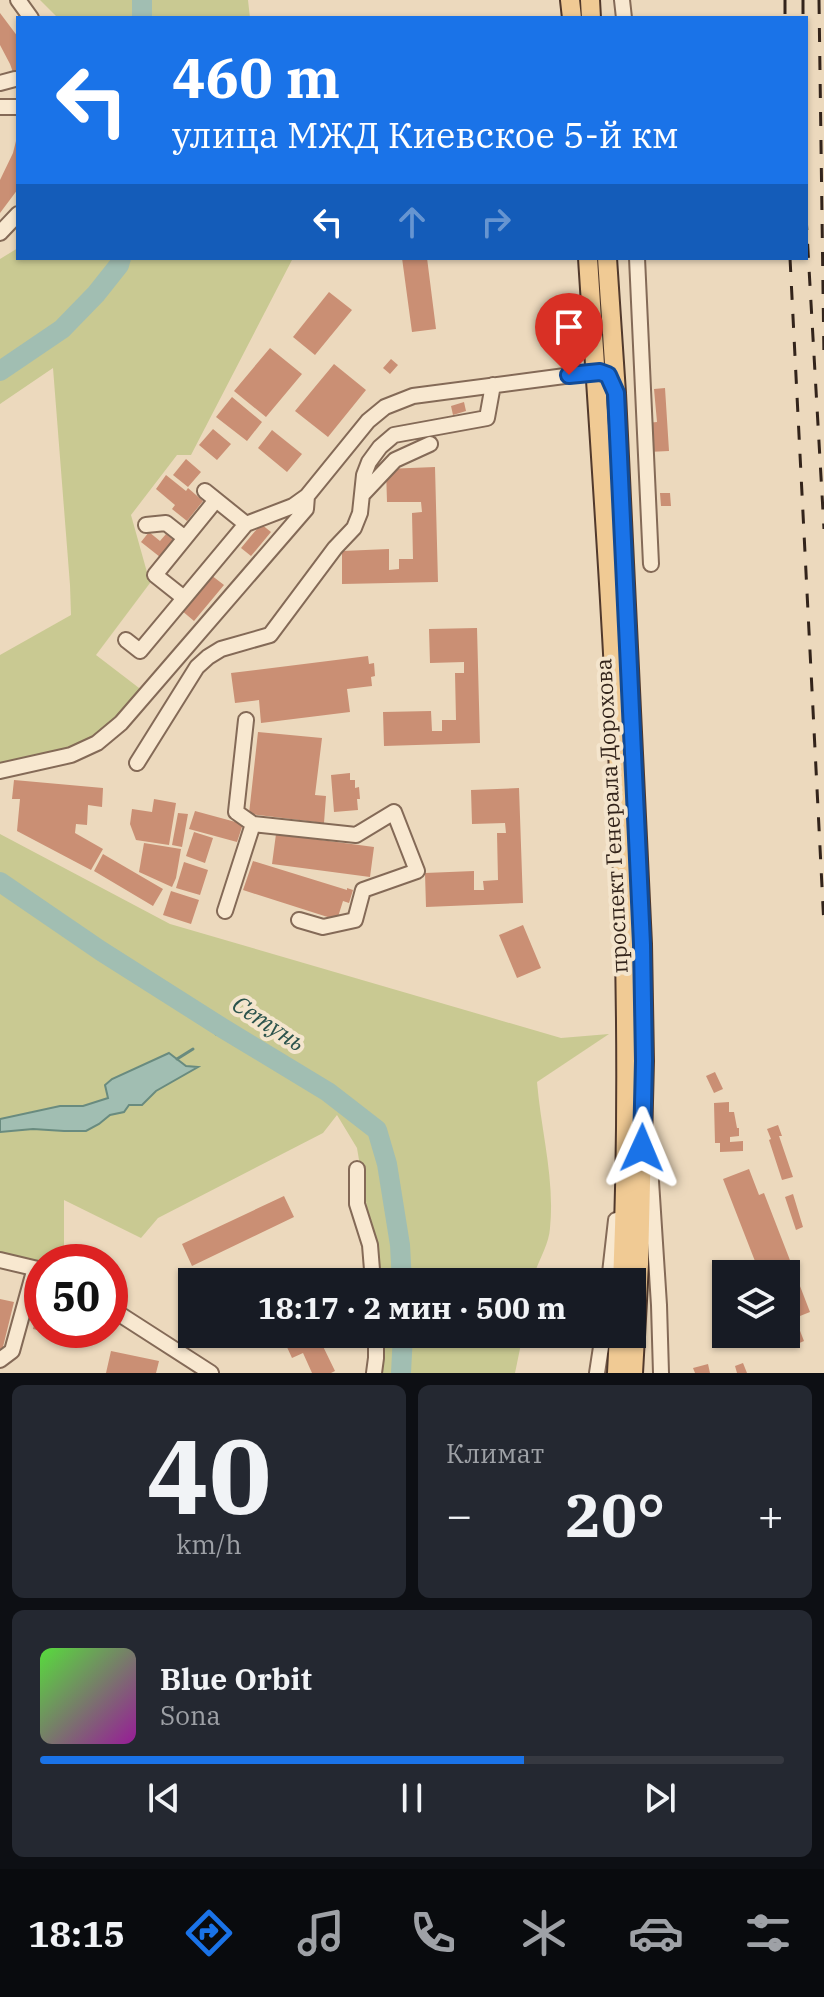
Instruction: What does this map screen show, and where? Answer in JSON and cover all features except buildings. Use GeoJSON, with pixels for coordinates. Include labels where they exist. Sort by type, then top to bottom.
{"type":"FeatureCollection","features":[{"type":"Feature","properties":{"kind":"main road","name":"проспект Генерала Дорохова"},"geometry":{"type":"LineString","coordinates":[[588,260],[603,488],[625,941],[626,1128],[622,1268]]}},
{"type":"Feature","properties":{"kind":"main road","name":"проспект Генерала Дорохова"},"geometry":{"type":"LineString","coordinates":[[607,260],[642,944],[644,1061],[633,1373]]}},
{"type":"Feature","properties":{"kind":"main road"},"geometry":{"type":"LineString","coordinates":[[617,1373],[618,1348]]}},
{"type":"Feature","properties":{"kind":"street"},"geometry":{"type":"LineString","coordinates":[[0,83],[15,79]]}},
{"type":"Feature","properties":{"kind":"street"},"geometry":{"type":"LineString","coordinates":[[0,233],[16,216]]}},
{"type":"Feature","properties":{"kind":"street"},"geometry":{"type":"LineString","coordinates":[[637,260],[651,564]]}},
{"type":"Feature","properties":{"kind":"street"},"geometry":{"type":"LineString","coordinates":[[126,640],[140,651],[246,524],[293,506],[307,496],[368,421],[385,407],[413,396],[595,372],[608,375],[616,393]]}},
{"type":"Feature","properties":{"kind":"street"},"geometry":{"type":"LineString","coordinates":[[137,763],[197,667],[221,649],[270,635],[335,548],[354,528],[360,513],[364,475],[380,447],[394,435],[487,418],[493,385]]}},
{"type":"Feature","properties":{"kind":"street"},"geometry":{"type":"LineString","coordinates":[[362,495],[395,460],[430,444]]}},
{"type":"Feature","properties":{"kind":"street"},"geometry":{"type":"LineString","coordinates":[[184,598],[155,575],[185,538],[210,495],[246,524]]}},
{"type":"Feature","properties":{"kind":"street"},"geometry":{"type":"LineString","coordinates":[[0,771],[71,755],[97,743],[121,723],[306,509],[307,496]]}},
{"type":"Feature","properties":{"kind":"street"},"geometry":{"type":"LineString","coordinates":[[146,525],[166,523],[185,538]]}},
{"type":"Feature","properties":{"kind":"street"},"geometry":{"type":"LineString","coordinates":[[246,720],[236,812],[253,824],[356,835],[394,812],[417,871],[363,890],[355,920],[323,927],[299,920]]}},
{"type":"Feature","properties":{"kind":"street"},"geometry":{"type":"LineString","coordinates":[[225,911],[253,824]]}},
{"type":"Feature","properties":{"kind":"street"},"geometry":{"type":"LineString","coordinates":[[644,1061],[661,1373]]}},
{"type":"Feature","properties":{"kind":"street"},"geometry":{"type":"LineString","coordinates":[[611,1268],[626,1128]]}},
{"type":"Feature","properties":{"kind":"street"},"geometry":{"type":"LineString","coordinates":[[357,1169],[357,1204],[370,1245],[372,1268]]}},
{"type":"Feature","properties":{"kind":"street"},"geometry":{"type":"LineString","coordinates":[[0,1260],[24,1268]]}},
{"type":"Feature","properties":{"kind":"street"},"geometry":{"type":"LineString","coordinates":[[0,1360],[12,1351],[24,1314]]}},
{"type":"Feature","properties":{"kind":"street"},"geometry":{"type":"LineString","coordinates":[[128,1320],[211,1373]]}},
{"type":"Feature","properties":{"kind":"street"},"geometry":{"type":"LineString","coordinates":[[374,1373],[376,1348]]}},
{"type":"Feature","properties":{"kind":"street"},"geometry":{"type":"LineString","coordinates":[[597,1373],[601,1348]]}},
{"type":"Feature","properties":{"kind":"green space"},"geometry":{"type":"Polygon","coordinates":[[[40,0],[248,0],[250,16],[56,16],[40,0]]]}},
{"type":"Feature","properties":{"kind":"green space"},"geometry":{"type":"Polygon","coordinates":[[[16,249],[16,260],[292,260],[191,455],[177,455],[131,515],[150,583],[96,655],[143,691],[105,729],[64,751],[0,766],[0,655],[71,615],[53,368],[0,404],[0,259],[16,249]]]}},
{"type":"Feature","properties":{"kind":"green space"},"geometry":{"type":"Polygon","coordinates":[[[0,834],[170,924],[561,1038],[609,1034],[537,1082],[551,1210],[547,1242],[536,1268],[371,1268],[372,1237],[357,1148],[337,1115],[323,1133],[158,1218],[141,1238],[64,1200],[64,1244],[24,1244],[24,1259],[0,1253],[0,834]]]}},
{"type":"Feature","properties":{"kind":"green space"},"geometry":{"type":"Polygon","coordinates":[[[370,1348],[520,1348],[515,1373],[369,1373],[370,1348]]]}},
{"type":"Feature","properties":{"kind":"shaded area"},"geometry":{"type":"Polygon","coordinates":[[[169,1053],[186,1066],[198,1067],[156,1091],[142,1105],[129,1105],[124,1112],[110,1115],[86,1131],[33,1129],[0,1132],[0,1119],[60,1106],[83,1106],[108,1098],[105,1085],[112,1079],[169,1053]]]}},
{"type":"Feature","properties":{"kind":"waterway","name":"Сетунь"},"geometry":{"type":"LineString","coordinates":[[142,0],[142,16]]}},
{"type":"Feature","properties":{"kind":"waterway","name":"Сетунь"},"geometry":{"type":"LineString","coordinates":[[0,371],[62,329],[96,294],[120,260]]}},
{"type":"Feature","properties":{"kind":"waterway","name":"Сетунь"},"geometry":{"type":"LineString","coordinates":[[0,882],[101,951],[328,1092],[377,1130],[387,1164],[401,1268]]}},
{"type":"Feature","properties":{"kind":"waterway"},"geometry":{"type":"LineString","coordinates":[[216,1034],[224,1029]]}},
{"type":"Feature","properties":{"kind":"waterway"},"geometry":{"type":"LineString","coordinates":[[177,1059],[193,1049]]}},
{"type":"Feature","properties":{"kind":"waterway","name":"Сетунь"},"geometry":{"type":"LineString","coordinates":[[401,1373],[402,1348]]}},
{"type":"Feature","properties":{"kind":"railway"},"geometry":{"type":"LineString","coordinates":[[785,0],[785,16]]}},
{"type":"Feature","properties":{"kind":"railway"},"geometry":{"type":"LineString","coordinates":[[803,0],[803,16]]}},
{"type":"Feature","properties":{"kind":"railway"},"geometry":{"type":"LineString","coordinates":[[819,0],[824,359]]}},
{"type":"Feature","properties":{"kind":"railway"},"geometry":{"type":"LineString","coordinates":[[808,251],[824,529]]}},
{"type":"Feature","properties":{"kind":"railway"},"geometry":{"type":"LineString","coordinates":[[790,260],[824,926]]}},
{"type":"Feature","properties":{"kind":"route"},"geometry":{"type":"LineString","coordinates":[[569,375],[600,372],[608,375],[616,393],[642,944],[642,1148]]}}]}
